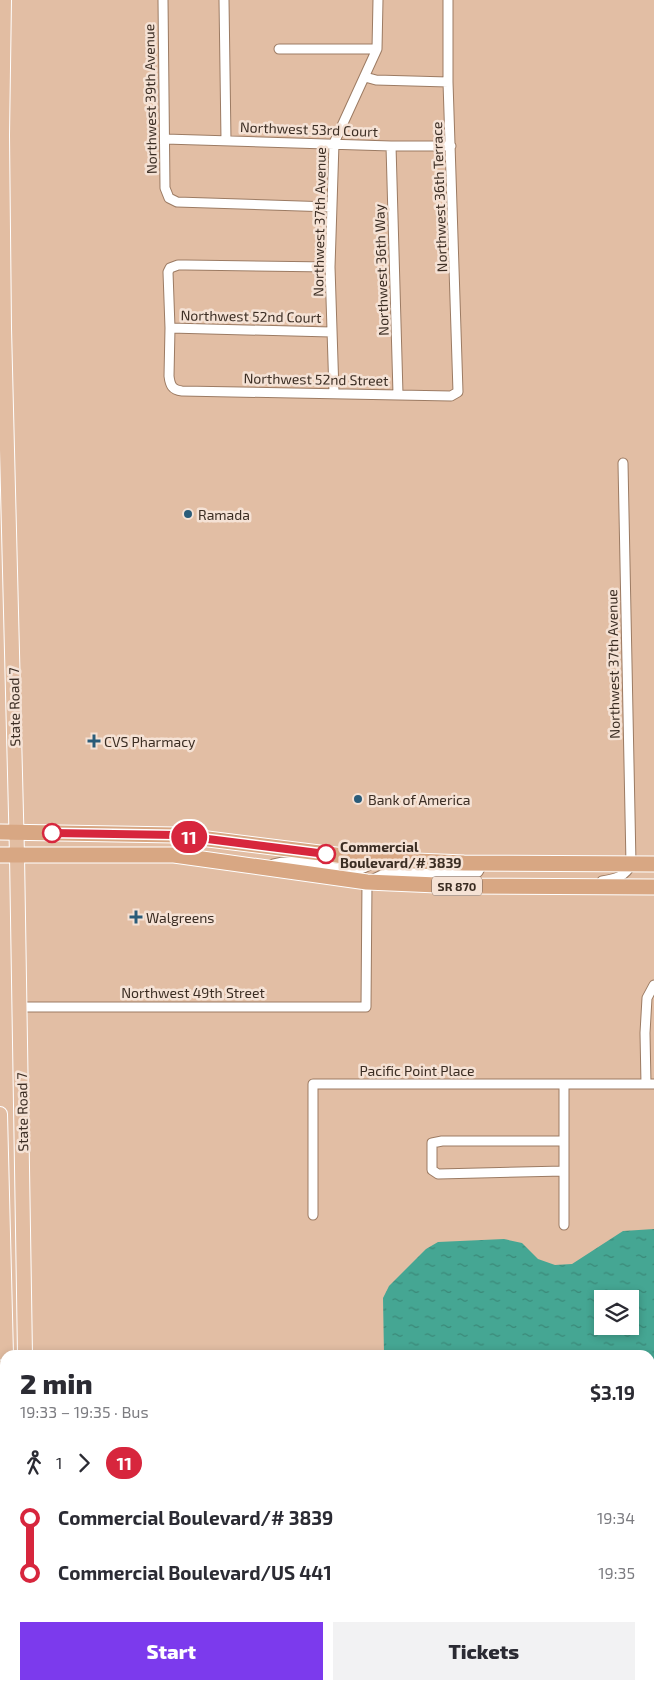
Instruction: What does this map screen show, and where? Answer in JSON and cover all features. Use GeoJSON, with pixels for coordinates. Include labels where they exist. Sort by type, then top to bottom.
{"type":"FeatureCollection","features":[{"type":"Feature","properties":{"kind":"highway","name":"SR 870"},"geometry":{"type":"LineString","coordinates":[[0,832],[176,835],[380,860],[654,864]]}},
{"type":"Feature","properties":{"kind":"highway","name":"SR 870"},"geometry":{"type":"LineString","coordinates":[[0,855],[174,855],[367,882],[460,886],[654,886]]}},
{"type":"Feature","properties":{"kind":"main road","name":"State Road 7"},"geometry":{"type":"LineString","coordinates":[[4,0],[1,133],[1,331],[5,354],[5,528],[17,855],[25,1350]]}},
{"type":"Feature","properties":{"kind":"main road","name":"State Road 7"},"geometry":{"type":"LineString","coordinates":[[0,1114],[6,1350]]}},
{"type":"Feature","properties":{"kind":"street","name":"Northwest 39th Avenue"},"geometry":{"type":"LineString","coordinates":[[163,0],[165,188],[169,198],[177,202],[331,207]]}},
{"type":"Feature","properties":{"kind":"street"},"geometry":{"type":"LineString","coordinates":[[224,0],[226,140]]}},
{"type":"Feature","properties":{"kind":"street","name":"Northwest 37th Avenue"},"geometry":{"type":"LineString","coordinates":[[334,393],[330,267],[334,143],[377,49],[378,0]]}},
{"type":"Feature","properties":{"kind":"street","name":"Northwest 36th Terrace"},"geometry":{"type":"LineString","coordinates":[[448,0],[448,82],[458,392]]}},
{"type":"Feature","properties":{"kind":"street"},"geometry":{"type":"LineString","coordinates":[[279,49],[377,49]]}},
{"type":"Feature","properties":{"kind":"street"},"geometry":{"type":"LineString","coordinates":[[364,77],[376,80],[448,82]]}},
{"type":"Feature","properties":{"kind":"street","name":"Northwest 53rd Court"},"geometry":{"type":"LineString","coordinates":[[165,139],[451,146]]}},
{"type":"Feature","properties":{"kind":"street","name":"Northwest 36th Way"},"geometry":{"type":"LineString","coordinates":[[391,146],[398,394]]}},
{"type":"Feature","properties":{"kind":"street"},"geometry":{"type":"LineString","coordinates":[[170,328],[168,272],[170,268],[178,265],[330,267]]}},
{"type":"Feature","properties":{"kind":"street","name":"Northwest 52nd Street"},"geometry":{"type":"LineString","coordinates":[[170,328],[168,376],[173,389],[182,391],[451,396],[458,392]]}},
{"type":"Feature","properties":{"kind":"street","name":"Northwest 52nd Court"},"geometry":{"type":"LineString","coordinates":[[170,328],[331,332]]}},
{"type":"Feature","properties":{"kind":"street","name":"Northwest 37th Avenue"},"geometry":{"type":"LineString","coordinates":[[623,463],[631,864]]}},
{"type":"Feature","properties":{"kind":"street"},"geometry":{"type":"LineString","coordinates":[[271,870],[272,864],[279,862],[359,869],[368,867],[380,860]]}},
{"type":"Feature","properties":{"kind":"street"},"geometry":{"type":"LineString","coordinates":[[367,882],[386,873],[473,873],[478,872],[483,863]]}},
{"type":"Feature","properties":{"kind":"street"},"geometry":{"type":"LineString","coordinates":[[580,886],[618,877],[628,870],[631,864]]}},
{"type":"Feature","properties":{"kind":"street","name":"Northwest 49th Street"},"geometry":{"type":"LineString","coordinates":[[20,1007],[366,1007],[367,882]]}},
{"type":"Feature","properties":{"kind":"street"},"geometry":{"type":"LineString","coordinates":[[650,1084],[645,1033],[647,998],[654,985]]}},
{"type":"Feature","properties":{"kind":"street","name":"Pacific Point Place"},"geometry":{"type":"LineString","coordinates":[[313,1215],[312,1084],[650,1084]]}},
{"type":"Feature","properties":{"kind":"street"},"geometry":{"type":"LineString","coordinates":[[564,1084],[564,1225]]}},
{"type":"Feature","properties":{"kind":"street"},"geometry":{"type":"LineString","coordinates":[[564,1141],[442,1141],[432,1143],[432,1170],[438,1174],[564,1171]]}},
{"type":"Feature","properties":{"kind":"water"},"geometry":{"type":"Polygon","coordinates":[[[654,1229],[654,1350],[384,1350],[383,1298],[389,1286],[426,1249],[438,1242],[504,1239],[522,1243],[538,1259],[555,1265],[572,1264],[623,1231],[654,1229]]]}},
{"type":"Feature","properties":{"kind":"bus line","name":"11"},"geometry":{"type":"LineString","coordinates":[[52,833],[176,835],[326,854]]}},
{"type":"Feature","properties":{"kind":"place","name":"Ramada"},"geometry":{"type":"Point","coordinates":[188,514]}},
{"type":"Feature","properties":{"kind":"place","name":"CVS Pharmacy"},"geometry":{"type":"Point","coordinates":[94,741]}},
{"type":"Feature","properties":{"kind":"place","name":"Bank of America"},"geometry":{"type":"Point","coordinates":[358,799]}},
{"type":"Feature","properties":{"kind":"place","name":"Commercial Boulevard/# 3839"},"geometry":{"type":"Point","coordinates":[326,854]}},
{"type":"Feature","properties":{"kind":"place","name":"Walgreens"},"geometry":{"type":"Point","coordinates":[136,917]}}]}
